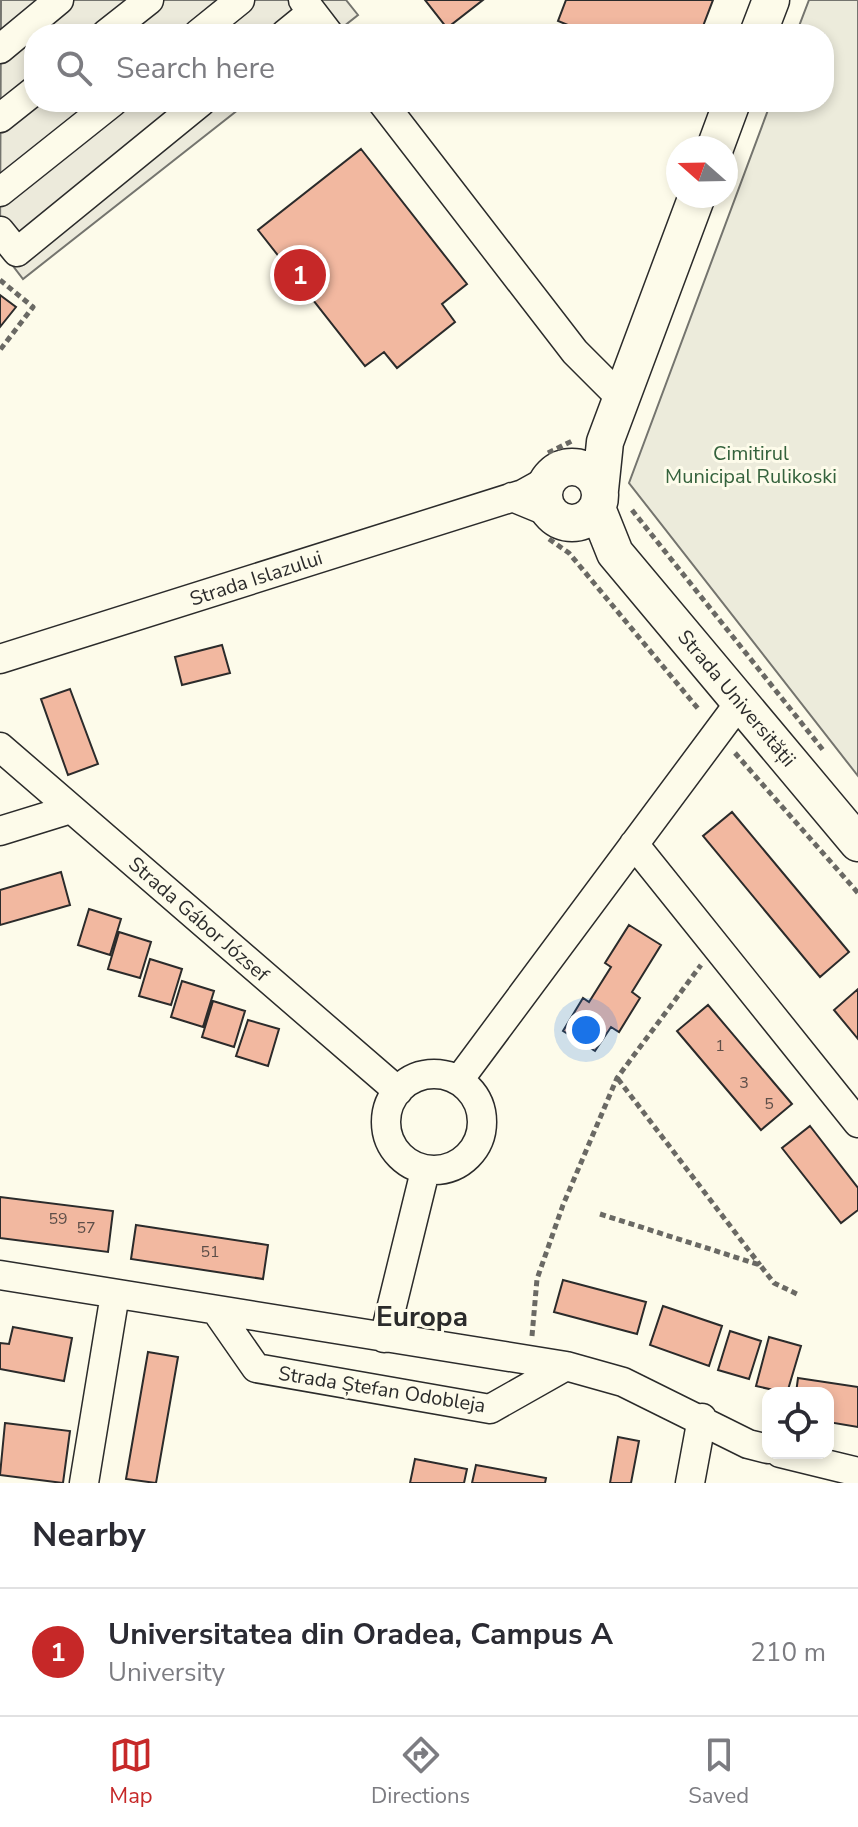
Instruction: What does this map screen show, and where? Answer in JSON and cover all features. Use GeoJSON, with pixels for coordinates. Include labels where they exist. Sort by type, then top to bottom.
{"type":"FeatureCollection","features":[{"type":"Feature","properties":{"kind":"main road"},"geometry":{"type":"LineString","coordinates":[[762,24],[771,0]]}},
{"type":"Feature","properties":{"kind":"main road"},"geometry":{"type":"LineString","coordinates":[[719,136],[728,112]]}},
{"type":"Feature","properties":{"kind":"main road"},"geometry":{"type":"LineString","coordinates":[[570,497],[692,208]]}},
{"type":"Feature","properties":{"kind":"main road","name":"Strada Universității"},"geometry":{"type":"LineString","coordinates":[[570,497],[858,843]]}},
{"type":"Feature","properties":{"kind":"street"},"geometry":{"type":"LineString","coordinates":[[30,24],[59,0]]}},
{"type":"Feature","properties":{"kind":"street"},"geometry":{"type":"LineString","coordinates":[[119,24],[149,0]]}},
{"type":"Feature","properties":{"kind":"street"},"geometry":{"type":"LineString","coordinates":[[210,24],[240,0]]}},
{"type":"Feature","properties":{"kind":"street"},"geometry":{"type":"LineString","coordinates":[[0,49],[24,29]]}},
{"type":"Feature","properties":{"kind":"street"},"geometry":{"type":"LineString","coordinates":[[0,118],[24,99]]}},
{"type":"Feature","properties":{"kind":"street"},"geometry":{"type":"LineString","coordinates":[[0,192],[100,112]]}},
{"type":"Feature","properties":{"kind":"street"},"geometry":{"type":"LineString","coordinates":[[0,231],[17,252],[189,112]]}},
{"type":"Feature","properties":{"kind":"street"},"geometry":{"type":"LineString","coordinates":[[390,112],[575,352],[605,417]]}},
{"type":"Feature","properties":{"kind":"street","name":"Strada Islazului"},"geometry":{"type":"LineString","coordinates":[[0,659],[512,497],[570,497]]}},
{"type":"Feature","properties":{"kind":"street"},"geometry":{"type":"LineString","coordinates":[[459,1080],[740,702]]}},
{"type":"Feature","properties":{"kind":"street","name":"Strada Gábor József"},"geometry":{"type":"LineString","coordinates":[[0,747],[398,1091]]}},
{"type":"Feature","properties":{"kind":"street"},"geometry":{"type":"LineString","coordinates":[[0,831],[71,809]]}},
{"type":"Feature","properties":{"kind":"street"},"geometry":{"type":"LineString","coordinates":[[634,844],[858,1123]]}},
{"type":"Feature","properties":{"kind":"street"},"geometry":{"type":"LineString","coordinates":[[442,1074],[459,1080],[477,1099],[482,1115],[482,1132],[476,1148],[463,1162],[448,1169],[425,1171],[407,1163],[395,1151],[386,1129],[386,1112],[398,1091],[409,1080],[425,1075],[442,1074]]}},
{"type":"Feature","properties":{"kind":"street"},"geometry":{"type":"LineString","coordinates":[[384,1338],[425,1171]]}},
{"type":"Feature","properties":{"kind":"street"},"geometry":{"type":"LineString","coordinates":[[0,1275],[566,1366],[623,1382],[702,1418],[748,1444],[762,1448]]}},
{"type":"Feature","properties":{"kind":"street"},"geometry":{"type":"LineString","coordinates":[[84,1483],[115,1294]]}},
{"type":"Feature","properties":{"kind":"street","name":"Strada Ștefan Odobleja"},"geometry":{"type":"LineString","coordinates":[[217,1312],[256,1368],[490,1409],[566,1366]]}},
{"type":"Feature","properties":{"kind":"street"},"geometry":{"type":"LineString","coordinates":[[690,1483],[702,1418]]}},
{"type":"Feature","properties":{"kind":"street"},"geometry":{"type":"LineString","coordinates":[[805,1459],[858,1472]]}},
{"type":"Feature","properties":{"kind":"path"},"geometry":{"type":"LineString","coordinates":[[0,280],[33,307],[0,350]]}},
{"type":"Feature","properties":{"kind":"path"},"geometry":{"type":"LineString","coordinates":[[605,417],[574,440],[569,553],[716,731],[858,893]]}},
{"type":"Feature","properties":{"kind":"path"},"geometry":{"type":"LineString","coordinates":[[570,497],[831,760]]}},
{"type":"Feature","properties":{"kind":"path"},"geometry":{"type":"LineString","coordinates":[[529,1360],[537,1279],[563,1205],[617,1078],[716,944]]}},
{"type":"Feature","properties":{"kind":"path"},"geometry":{"type":"LineString","coordinates":[[617,1078],[774,1283],[799,1295]]}},
{"type":"Feature","properties":{"kind":"path"},"geometry":{"type":"LineString","coordinates":[[600,1214],[760,1265]]}},
{"type":"Feature","properties":{"kind":"green space","name":"Cimitirul Municipal Rulikoski"},"geometry":{"type":"Polygon","coordinates":[[[809,0],[858,0],[858,776],[629,483],[731,208],[738,208],[738,191],[767,112],[834,112],[834,24],[800,24],[809,0]]]}},
{"type":"Feature","properties":{"kind":"shaded area"},"geometry":{"type":"Polygon","coordinates":[[[1,0],[346,0],[358,15],[347,24],[24,24],[24,112],[235,112],[23,279],[0,249],[1,0]]]}},
{"type":"Feature","properties":{"kind":"building"},"geometry":{"type":"Polygon","coordinates":[[[425,0],[483,0],[452,24],[444,24],[425,0]]]}},
{"type":"Feature","properties":{"kind":"building"},"geometry":{"type":"Polygon","coordinates":[[[566,0],[713,0],[704,24],[565,24],[558,21],[566,0]]]}},
{"type":"Feature","properties":{"kind":"building"},"geometry":{"type":"Polygon","coordinates":[[[361,149],[467,284],[442,304],[455,322],[397,368],[384,352],[365,366],[258,230],[361,149]]]}},
{"type":"Feature","properties":{"kind":"building"},"geometry":{"type":"Polygon","coordinates":[[[0,295],[16,307],[0,327],[0,295]]]}},
{"type":"Feature","properties":{"kind":"building"},"geometry":{"type":"Polygon","coordinates":[[[222,645],[230,673],[182,685],[175,657],[222,645]]]}},
{"type":"Feature","properties":{"kind":"building"},"geometry":{"type":"Polygon","coordinates":[[[70,689],[98,764],[68,775],[41,699],[70,689]]]}},
{"type":"Feature","properties":{"kind":"building"},"geometry":{"type":"Polygon","coordinates":[[[732,812],[849,952],[820,977],[703,836],[732,812]]]}},
{"type":"Feature","properties":{"kind":"building"},"geometry":{"type":"Polygon","coordinates":[[[61,872],[70,905],[0,925],[0,890],[61,872]]]}},
{"type":"Feature","properties":{"kind":"building"},"geometry":{"type":"Polygon","coordinates":[[[89,909],[121,919],[110,955],[78,945],[89,909]]]}},
{"type":"Feature","properties":{"kind":"building"},"geometry":{"type":"Polygon","coordinates":[[[629,925],[661,945],[632,992],[640,998],[619,1032],[611,1027],[595,1051],[563,1031],[583,998],[589,1002],[611,967],[605,963],[629,925]]]}},
{"type":"Feature","properties":{"kind":"building"},"geometry":{"type":"Polygon","coordinates":[[[119,932],[151,942],[140,978],[108,969],[119,932]]]}},
{"type":"Feature","properties":{"kind":"building"},"geometry":{"type":"Polygon","coordinates":[[[150,959],[182,969],[171,1005],[139,996],[150,959]]]}},
{"type":"Feature","properties":{"kind":"building"},"geometry":{"type":"Polygon","coordinates":[[[182,981],[214,991],[203,1027],[171,1017],[182,981]]]}},
{"type":"Feature","properties":{"kind":"building"},"geometry":{"type":"Polygon","coordinates":[[[858,989],[858,1039],[834,1010],[858,989]]]}},
{"type":"Feature","properties":{"kind":"building"},"geometry":{"type":"Polygon","coordinates":[[[213,1001],[245,1011],[234,1047],[202,1037],[213,1001]]]}},
{"type":"Feature","properties":{"kind":"building"},"geometry":{"type":"Polygon","coordinates":[[[708,1005],[792,1104],[761,1130],[677,1031],[708,1005]]]}},
{"type":"Feature","properties":{"kind":"building"},"geometry":{"type":"Polygon","coordinates":[[[248,1020],[279,1029],[268,1066],[236,1056],[248,1020]]]}},
{"type":"Feature","properties":{"kind":"building"},"geometry":{"type":"Polygon","coordinates":[[[810,1126],[858,1188],[858,1210],[841,1223],[782,1148],[810,1126]]]}},
{"type":"Feature","properties":{"kind":"building"},"geometry":{"type":"Polygon","coordinates":[[[0,1197],[113,1211],[108,1252],[0,1238],[0,1197]]]}},
{"type":"Feature","properties":{"kind":"building"},"geometry":{"type":"Polygon","coordinates":[[[136,1225],[268,1245],[263,1279],[131,1259],[136,1225]]]}},
{"type":"Feature","properties":{"kind":"building"},"geometry":{"type":"Polygon","coordinates":[[[563,1280],[646,1302],[637,1334],[554,1312],[563,1280]]]}},
{"type":"Feature","properties":{"kind":"building"},"geometry":{"type":"Polygon","coordinates":[[[663,1306],[722,1326],[709,1366],[650,1345],[663,1306]]]}},
{"type":"Feature","properties":{"kind":"building"},"geometry":{"type":"Polygon","coordinates":[[[13,1327],[72,1338],[64,1381],[0,1369],[0,1343],[9,1344],[13,1327]]]}},
{"type":"Feature","properties":{"kind":"building"},"geometry":{"type":"Polygon","coordinates":[[[730,1331],[761,1341],[749,1379],[718,1370],[730,1331]]]}},
{"type":"Feature","properties":{"kind":"building"},"geometry":{"type":"Polygon","coordinates":[[[769,1337],[801,1346],[789,1387],[756,1386],[769,1337]]]}},
{"type":"Feature","properties":{"kind":"building"},"geometry":{"type":"Polygon","coordinates":[[[148,1352],[178,1357],[156,1483],[126,1479],[148,1352]]]}},
{"type":"Feature","properties":{"kind":"building"},"geometry":{"type":"Polygon","coordinates":[[[798,1378],[858,1387],[858,1427],[834,1423],[834,1387],[797,1387],[798,1378]]]}},
{"type":"Feature","properties":{"kind":"building"},"geometry":{"type":"Polygon","coordinates":[[[5,1423],[70,1431],[63,1483],[0,1475],[5,1423]]]}},
{"type":"Feature","properties":{"kind":"building"},"geometry":{"type":"Polygon","coordinates":[[[618,1437],[639,1441],[631,1483],[610,1483],[618,1437]]]}},
{"type":"Feature","properties":{"kind":"building"},"geometry":{"type":"Polygon","coordinates":[[[415,1459],[467,1469],[464,1483],[410,1483],[415,1459]]]}},
{"type":"Feature","properties":{"kind":"building"},"geometry":{"type":"Polygon","coordinates":[[[476,1465],[546,1478],[545,1483],[472,1483],[476,1465]]]}},
{"type":"Feature","properties":{"kind":"place","name":"Universitatea din Oradea, Campus A"},"geometry":{"type":"Point","coordinates":[300,275]}},
{"type":"Feature","properties":{"kind":"district","name":"Europa"},"geometry":{"type":"Point","coordinates":[422,1316]}}]}
